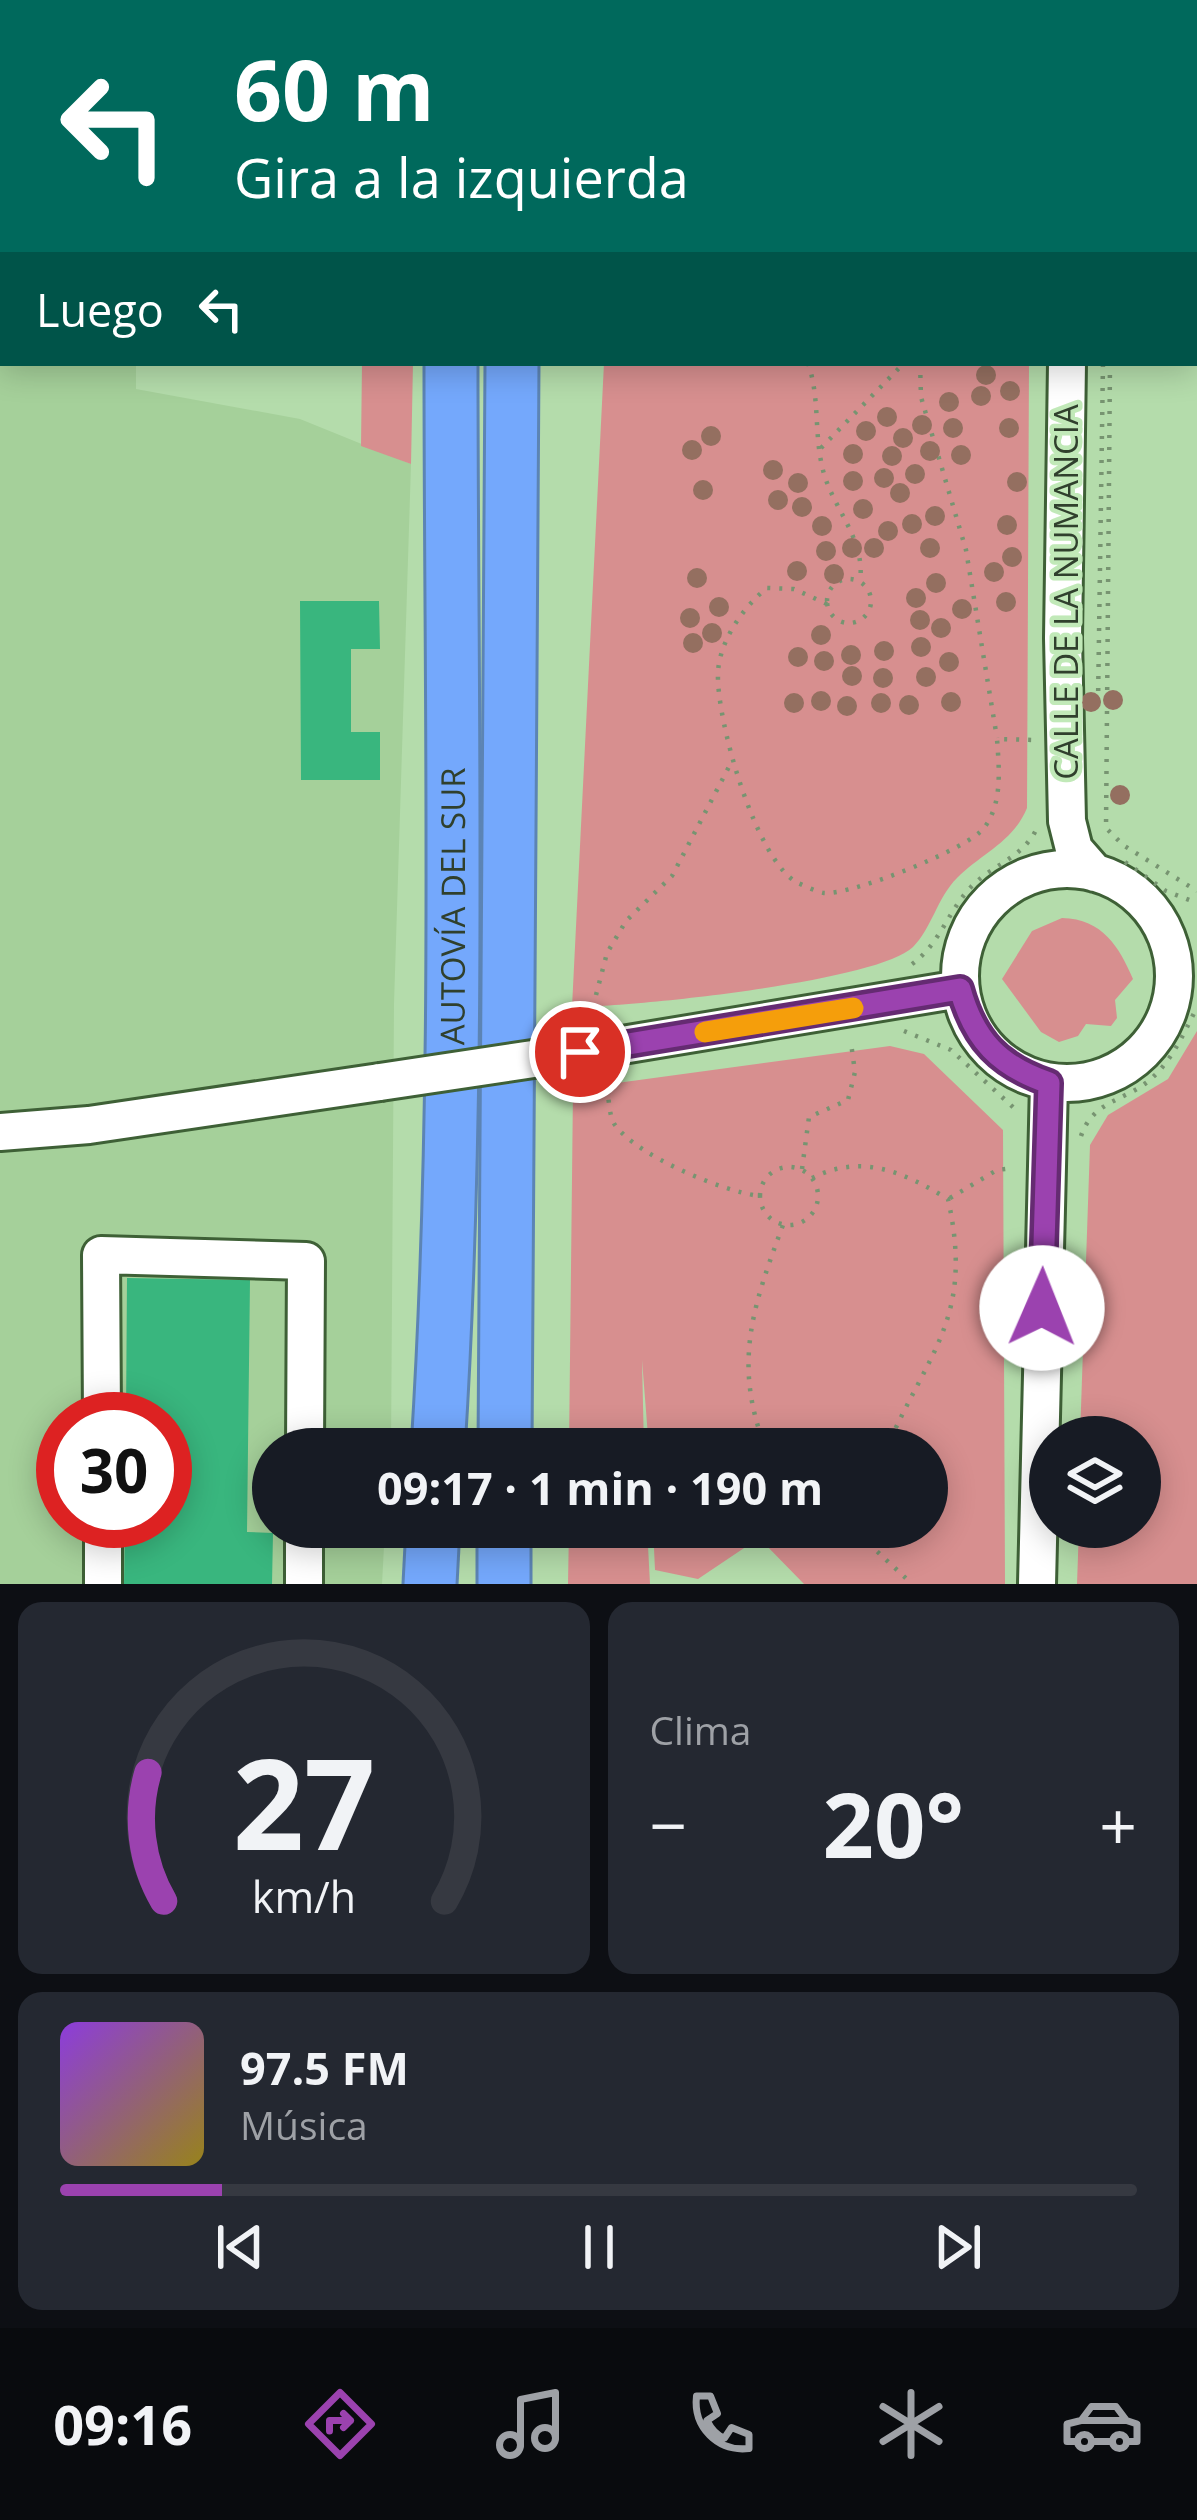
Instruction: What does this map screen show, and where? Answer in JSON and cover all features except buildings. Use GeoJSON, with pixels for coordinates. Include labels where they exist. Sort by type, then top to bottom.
{"type":"FeatureCollection","features":[{"type":"Feature","properties":{"kind":"highway","name":"AUTOVÍA DEL SUR"},"geometry":{"type":"LineString","coordinates":[[443,1428],[451,366]]}},
{"type":"Feature","properties":{"kind":"highway","name":"AUTOVÍA DEL SUR"},"geometry":{"type":"LineString","coordinates":[[505,1428],[512,366]]}},
{"type":"Feature","properties":{"kind":"highway"},"geometry":{"type":"LineString","coordinates":[[430,1584],[432,1548]]}},
{"type":"Feature","properties":{"kind":"highway"},"geometry":{"type":"LineString","coordinates":[[445,1548],[445,1584]]}},
{"type":"Feature","properties":{"kind":"highway"},"geometry":{"type":"LineString","coordinates":[[504,1548],[504,1584]]}},
{"type":"Feature","properties":{"kind":"street","name":"CALLE DE LA NUMANCIA"},"geometry":{"type":"LineString","coordinates":[[1067,366],[1063,638],[1067,813],[1074,849],[1106,865]]}},
{"type":"Feature","properties":{"kind":"street","name":"CALLE DE LA NUMANCIA"},"geometry":{"type":"LineString","coordinates":[[1038,873],[1067,813]]}},
{"type":"Feature","properties":{"kind":"street"},"geometry":{"type":"LineString","coordinates":[[1197,929],[1156,915],[1106,865],[1038,873],[1010,885],[978,917],[961,959],[960,989],[969,1022],[989,1050],[1016,1072],[1049,1083],[1081,1083],[1111,1075],[1138,1058],[1184,1006],[1197,972]]}},
{"type":"Feature","properties":{"kind":"street"},"geometry":{"type":"LineString","coordinates":[[1156,915],[1173,958],[1184,1006]]}},
{"type":"Feature","properties":{"kind":"street"},"geometry":{"type":"LineString","coordinates":[[0,1132],[380,1082],[960,989]]}},
{"type":"Feature","properties":{"kind":"street"},"geometry":{"type":"LineString","coordinates":[[1036,1584],[1049,1083]]}},
{"type":"Feature","properties":{"kind":"street"},"geometry":{"type":"LineString","coordinates":[[102,1392],[101,1255],[306,1261],[305,1428]]}},
{"type":"Feature","properties":{"kind":"street"},"geometry":{"type":"LineString","coordinates":[[103,1548],[103,1584]]}},
{"type":"Feature","properties":{"kind":"street"},"geometry":{"type":"LineString","coordinates":[[304,1548],[304,1584]]}},
{"type":"Feature","properties":{"kind":"path"},"geometry":{"type":"LineString","coordinates":[[809,366],[819,394],[822,468],[858,547],[860,582],[871,600],[861,619],[840,621],[827,604],[794,589],[767,588],[735,626],[718,672],[732,761],[776,861],[793,881],[825,893],[869,883],[971,842],[995,804],[998,739],[977,604],[921,397],[920,366]]}},
{"type":"Feature","properties":{"kind":"path"},"geometry":{"type":"LineString","coordinates":[[821,448],[901,366]]}},
{"type":"Feature","properties":{"kind":"path"},"geometry":{"type":"LineString","coordinates":[[902,971],[936,940],[972,886],[1067,813],[1106,366]]}},
{"type":"Feature","properties":{"kind":"path"},"geometry":{"type":"LineString","coordinates":[[1106,366],[1106,828],[1123,845],[1197,891]]}},
{"type":"Feature","properties":{"kind":"path"},"geometry":{"type":"LineString","coordinates":[[827,604],[834,585],[846,579],[860,582]]}},
{"type":"Feature","properties":{"kind":"path"},"geometry":{"type":"LineString","coordinates":[[998,739],[1033,740]]}},
{"type":"Feature","properties":{"kind":"path"},"geometry":{"type":"LineString","coordinates":[[596,995],[608,953],[626,921],[671,876],[700,830],[732,761]]}},
{"type":"Feature","properties":{"kind":"path"},"geometry":{"type":"LineString","coordinates":[[1106,865],[1197,903]]}},
{"type":"Feature","properties":{"kind":"path"},"geometry":{"type":"LineString","coordinates":[[895,1030],[951,1049],[1016,1111],[1018,1153],[1078,1156],[1088,1118],[1152,1078],[1176,1050],[1184,1006]]}},
{"type":"Feature","properties":{"kind":"path"},"geometry":{"type":"LineString","coordinates":[[802,1169],[809,1117],[848,1100],[854,1072],[851,1043]]}},
{"type":"Feature","properties":{"kind":"path"},"geometry":{"type":"LineString","coordinates":[[607,1088],[613,1124],[647,1152],[737,1193],[759,1196]]}},
{"type":"Feature","properties":{"kind":"path"},"geometry":{"type":"LineString","coordinates":[[812,1178],[838,1165],[862,1164],[915,1179],[948,1199],[959,1280],[952,1316],[896,1428]]}},
{"type":"Feature","properties":{"kind":"path"},"geometry":{"type":"LineString","coordinates":[[802,1169],[812,1178],[816,1207],[802,1222],[783,1225],[766,1215],[759,1196],[773,1171],[802,1169]]}},
{"type":"Feature","properties":{"kind":"path"},"geometry":{"type":"LineString","coordinates":[[761,1428],[745,1364],[753,1306],[783,1225]]}},
{"type":"Feature","properties":{"kind":"path"},"geometry":{"type":"LineString","coordinates":[[873,1548],[912,1584]]}},
{"type":"Feature","properties":{"kind":"shaded area"},"geometry":{"type":"Polygon","coordinates":[[[0,366],[136,366],[136,389],[300,419],[411,464],[394,1004],[391,1428],[252,1428],[252,1548],[384,1548],[382,1584],[0,1584],[0,366]]]}},
{"type":"Feature","properties":{"kind":"shaded area"},"geometry":{"type":"Polygon","coordinates":[[[362,366],[413,366],[411,464],[361,446],[362,366]]]}},
{"type":"Feature","properties":{"kind":"shaded area"},"geometry":{"type":"Polygon","coordinates":[[[604,366],[1029,366],[1027,808],[1021,820],[950,886],[913,947],[890,960],[751,990],[572,1007],[604,366]]]}},
{"type":"Feature","properties":{"kind":"shaded area"},"geometry":{"type":"Polygon","coordinates":[[[1062,918],[1099,929],[1122,956],[1133,979],[1115,1000],[1117,1018],[1111,1026],[1086,1024],[1078,1036],[1059,1042],[1041,1032],[1002,979],[1032,931],[1062,918]]]}},
{"type":"Feature","properties":{"kind":"shaded area"},"geometry":{"type":"Polygon","coordinates":[[[1197,1031],[1197,1584],[1077,1584],[1078,1548],[1161,1548],[1161,1416],[1081,1416],[1090,1145],[1108,1115],[1168,1079],[1197,1031]]]}},
{"type":"Feature","properties":{"kind":"shaded area"},"geometry":{"type":"Polygon","coordinates":[[[890,1046],[924,1054],[1003,1130],[1005,1584],[804,1584],[769,1548],[948,1548],[948,1428],[647,1428],[642,1360],[644,1428],[569,1428],[573,1089],[890,1046]]]}},
{"type":"Feature","properties":{"kind":"shaded area"},"geometry":{"type":"Polygon","coordinates":[[[569,1548],[648,1548],[650,1584],[568,1584],[569,1548]]]}},
{"type":"Feature","properties":{"kind":"shaded area"},"geometry":{"type":"Polygon","coordinates":[[[654,1548],[744,1548],[698,1579],[655,1570],[654,1548]]]}},
{"type":"Feature","properties":{"kind":"slow traffic"},"geometry":{"type":"LineString","coordinates":[[705,1032],[853,1008]]}},
{"type":"Feature","properties":{"kind":"route"},"geometry":{"type":"LineString","coordinates":[[580,1052],[960,989],[969,1022],[989,1050],[1016,1072],[1049,1083],[1042,1308]]}}]}
